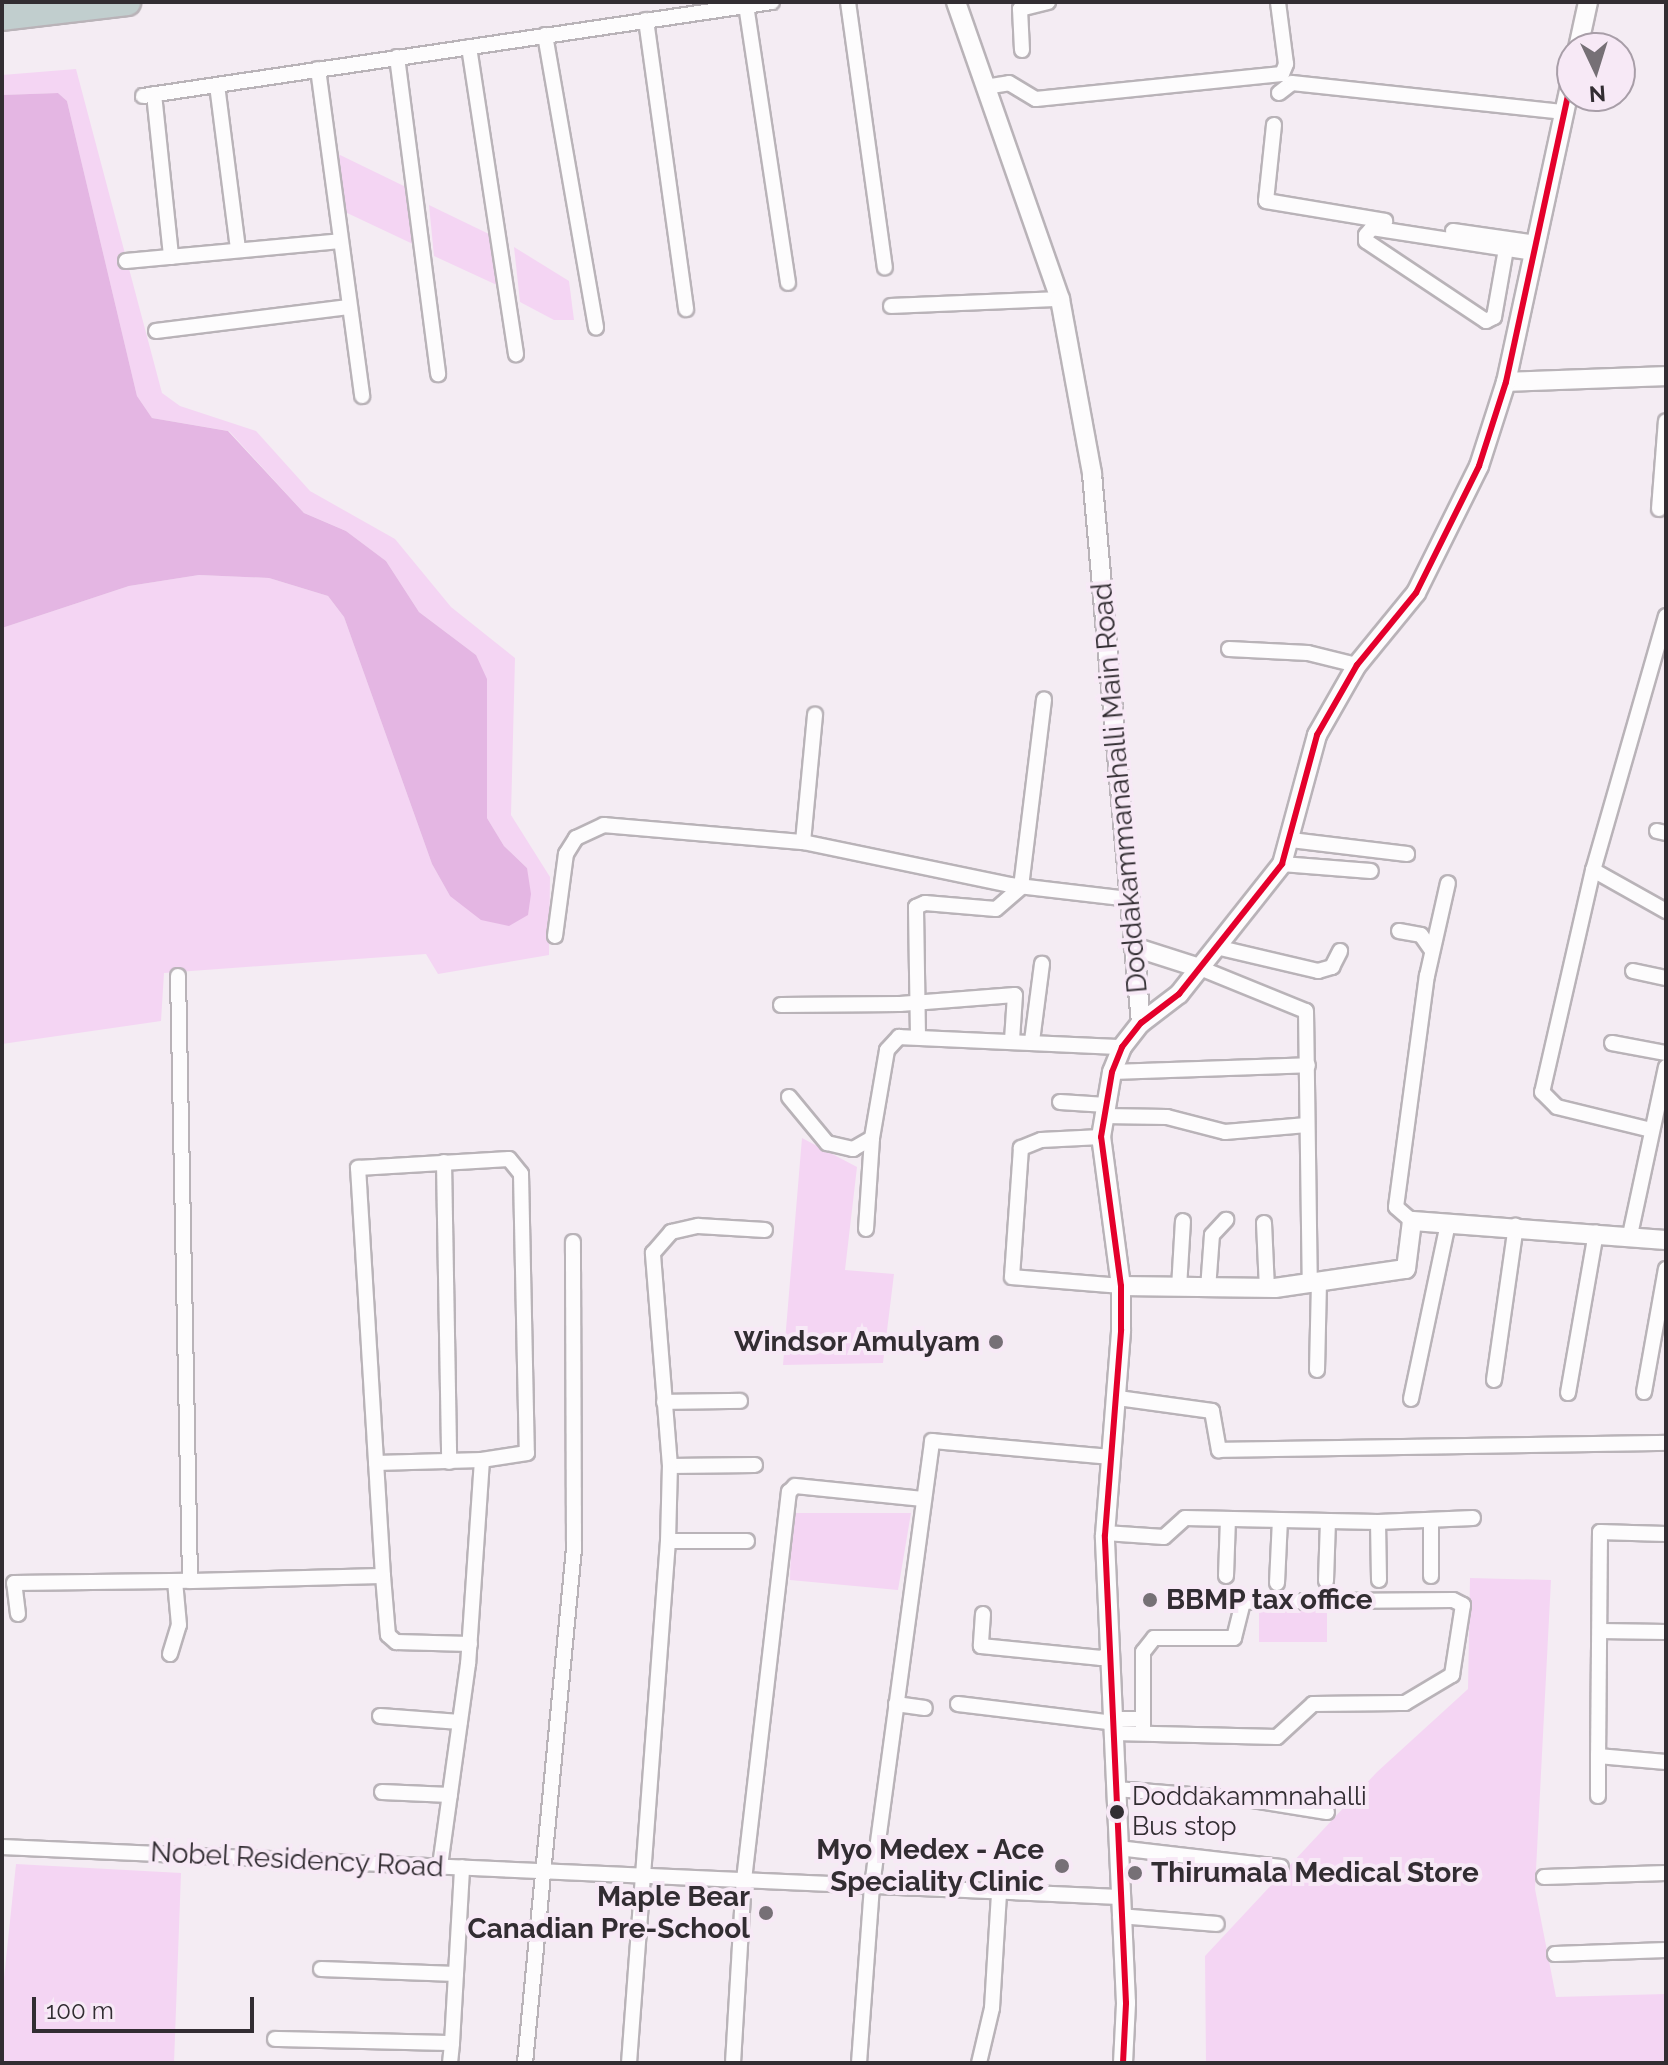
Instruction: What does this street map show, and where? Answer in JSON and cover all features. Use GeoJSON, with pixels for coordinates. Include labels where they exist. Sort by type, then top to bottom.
{"type":"FeatureCollection","features":[{"type":"Feature","properties":{"kind":"highway"},"geometry":{"type":"LineString","coordinates":[[2,17],[127,2]]}},
{"type":"Feature","properties":{"kind":"street"},"geometry":{"type":"LineString","coordinates":[[171,257],[148,95],[772,2]]}},
{"type":"Feature","properties":{"kind":"street"},"geometry":{"type":"LineString","coordinates":[[848,2],[885,267]]}},
{"type":"Feature","properties":{"kind":"street","name":"Doddakammanahalli Main Road"},"geometry":{"type":"LineString","coordinates":[[956,2],[1060,299],[1092,474],[1141,1023],[1122,1047],[1112,1072],[1101,1137],[1121,1286],[1118,1398],[1105,1533],[1126,2003],[1123,2063]]}},
{"type":"Feature","properties":{"kind":"street"},"geometry":{"type":"LineString","coordinates":[[1022,50],[1020,9],[1048,2]]}},
{"type":"Feature","properties":{"kind":"street"},"geometry":{"type":"LineString","coordinates":[[985,87],[1009,83],[1036,99],[1282,74],[1286,64],[1278,2]]}},
{"type":"Feature","properties":{"kind":"street"},"geometry":{"type":"LineString","coordinates":[[1581,32],[1588,2]]}},
{"type":"Feature","properties":{"kind":"street"},"geometry":{"type":"LineString","coordinates":[[746,5],[788,283]]}},
{"type":"Feature","properties":{"kind":"street"},"geometry":{"type":"LineString","coordinates":[[646,20],[686,309]]}},
{"type":"Feature","properties":{"kind":"street"},"geometry":{"type":"LineString","coordinates":[[545,35],[596,328]]}},
{"type":"Feature","properties":{"kind":"street"},"geometry":{"type":"LineString","coordinates":[[469,47],[516,354]]}},
{"type":"Feature","properties":{"kind":"street"},"geometry":{"type":"LineString","coordinates":[[397,57],[438,374]]}},
{"type":"Feature","properties":{"kind":"street"},"geometry":{"type":"LineString","coordinates":[[318,69],[362,396]]}},
{"type":"Feature","properties":{"kind":"street"},"geometry":{"type":"LineString","coordinates":[[1279,93],[1292,83],[1556,111]]}},
{"type":"Feature","properties":{"kind":"street"},"geometry":{"type":"LineString","coordinates":[[217,85],[238,250]]}},
{"type":"Feature","properties":{"kind":"street"},"geometry":{"type":"LineString","coordinates":[[1141,1023],[1179,994],[1282,864],[1291,840],[1317,735],[1357,665],[1416,593],[1479,466],[1506,382],[1564,112]]}},
{"type":"Feature","properties":{"kind":"street"},"geometry":{"type":"LineString","coordinates":[[1274,125],[1263,194],[1271,204],[1535,248]]}},
{"type":"Feature","properties":{"kind":"street"},"geometry":{"type":"LineString","coordinates":[[1506,249],[1494,317],[1486,321],[1366,241],[1366,235],[1372,228],[1506,249],[1535,248]]}},
{"type":"Feature","properties":{"kind":"street"},"geometry":{"type":"LineString","coordinates":[[126,261],[340,241]]}},
{"type":"Feature","properties":{"kind":"street"},"geometry":{"type":"LineString","coordinates":[[891,306],[1060,299]]}},
{"type":"Feature","properties":{"kind":"street"},"geometry":{"type":"LineString","coordinates":[[156,331],[349,307]]}},
{"type":"Feature","properties":{"kind":"street"},"geometry":{"type":"LineString","coordinates":[[1506,382],[1666,376]]}},
{"type":"Feature","properties":{"kind":"street"},"geometry":{"type":"LineString","coordinates":[[1659,509],[1666,421]]}},
{"type":"Feature","properties":{"kind":"street"},"geometry":{"type":"LineString","coordinates":[[1651,1130],[1557,1107],[1542,1092],[1593,870],[1666,616]]}},
{"type":"Feature","properties":{"kind":"street"},"geometry":{"type":"LineString","coordinates":[[1229,649],[1308,653],[1357,665]]}},
{"type":"Feature","properties":{"kind":"street"},"geometry":{"type":"LineString","coordinates":[[918,1036],[916,907],[925,903],[996,909],[1021,887],[1044,699]]}},
{"type":"Feature","properties":{"kind":"street"},"geometry":{"type":"LineString","coordinates":[[803,842],[815,715]]}},
{"type":"Feature","properties":{"kind":"street"},"geometry":{"type":"LineString","coordinates":[[555,936],[566,854],[590,829],[604,825],[803,842],[1021,887],[1130,899]]}},
{"type":"Feature","properties":{"kind":"street"},"geometry":{"type":"LineString","coordinates":[[1291,840],[1407,854]]}},
{"type":"Feature","properties":{"kind":"street"},"geometry":{"type":"LineString","coordinates":[[1282,864],[1371,871]]}},
{"type":"Feature","properties":{"kind":"street"},"geometry":{"type":"LineString","coordinates":[[1593,870],[1666,911]]}},
{"type":"Feature","properties":{"kind":"street"},"geometry":{"type":"LineString","coordinates":[[1448,883],[1432,951],[1396,1207],[1412,1221],[1516,1226],[1666,1240]]}},
{"type":"Feature","properties":{"kind":"street"},"geometry":{"type":"LineString","coordinates":[[1399,931],[1421,935],[1432,951]]}},
{"type":"Feature","properties":{"kind":"street"},"geometry":{"type":"LineString","coordinates":[[1134,947],[1200,968],[1306,1011],[1307,1125],[1317,1370]]}},
{"type":"Feature","properties":{"kind":"street"},"geometry":{"type":"LineString","coordinates":[[1216,947],[1318,971],[1332,967],[1340,951]]}},
{"type":"Feature","properties":{"kind":"street"},"geometry":{"type":"LineString","coordinates":[[1032,1041],[1042,964]]}},
{"type":"Feature","properties":{"kind":"street"},"geometry":{"type":"LineString","coordinates":[[1633,971],[1666,978]]}},
{"type":"Feature","properties":{"kind":"street"},"geometry":{"type":"LineString","coordinates":[[170,1654],[179,1625],[182,1581],[178,976]]}},
{"type":"Feature","properties":{"kind":"street"},"geometry":{"type":"LineString","coordinates":[[781,1005],[916,1003],[1015,995],[1012,1040]]}},
{"type":"Feature","properties":{"kind":"street"},"geometry":{"type":"LineString","coordinates":[[866,1229],[872,1138],[887,1050],[899,1037],[1122,1047]]}},
{"type":"Feature","properties":{"kind":"street"},"geometry":{"type":"LineString","coordinates":[[1612,1043],[1666,1053]]}},
{"type":"Feature","properties":{"kind":"street"},"geometry":{"type":"LineString","coordinates":[[1112,1072],[1308,1065]]}},
{"type":"Feature","properties":{"kind":"street"},"geometry":{"type":"LineString","coordinates":[[1630,1235],[1666,1067]]}},
{"type":"Feature","properties":{"kind":"street"},"geometry":{"type":"LineString","coordinates":[[789,1097],[827,1143],[853,1149],[872,1138]]}},
{"type":"Feature","properties":{"kind":"street"},"geometry":{"type":"LineString","coordinates":[[1060,1102],[1167,1117],[1225,1132],[1307,1125]]}},
{"type":"Feature","properties":{"kind":"street"},"geometry":{"type":"LineString","coordinates":[[1101,1137],[1041,1140],[1021,1148],[1012,1277],[1208,1289],[1315,1285],[1406,1269],[1412,1221]]}},
{"type":"Feature","properties":{"kind":"street"},"geometry":{"type":"LineString","coordinates":[[376,1463],[482,1460],[527,1453],[521,1174],[509,1159],[364,1166],[356,1176],[383,1576],[388,1635],[396,1642],[470,1644]]}},
{"type":"Feature","properties":{"kind":"street"},"geometry":{"type":"LineString","coordinates":[[444,1162],[449,1462]]}},
{"type":"Feature","properties":{"kind":"street"},"geometry":{"type":"LineString","coordinates":[[1208,1289],[1212,1235],[1226,1220]]}},
{"type":"Feature","properties":{"kind":"street"},"geometry":{"type":"LineString","coordinates":[[1179,1288],[1183,1221]]}},
{"type":"Feature","properties":{"kind":"street"},"geometry":{"type":"LineString","coordinates":[[1264,1223],[1267,1288]]}},
{"type":"Feature","properties":{"kind":"street"},"geometry":{"type":"LineString","coordinates":[[1411,1399],[1448,1223]]}},
{"type":"Feature","properties":{"kind":"street"},"geometry":{"type":"LineString","coordinates":[[629,2063],[668,1541],[670,1466],[653,1253],[671,1232],[698,1226],[765,1230]]}},
{"type":"Feature","properties":{"kind":"street"},"geometry":{"type":"LineString","coordinates":[[1494,1380],[1516,1226]]}},
{"type":"Feature","properties":{"kind":"street"},"geometry":{"type":"LineString","coordinates":[[1568,1393],[1596,1232]]}},
{"type":"Feature","properties":{"kind":"street"},"geometry":{"type":"LineString","coordinates":[[525,2063],[540,1871],[576,1509],[573,1242]]}},
{"type":"Feature","properties":{"kind":"street"},"geometry":{"type":"LineString","coordinates":[[1644,1392],[1666,1269]]}},
{"type":"Feature","properties":{"kind":"street"},"geometry":{"type":"LineString","coordinates":[[1118,1398],[1212,1411],[1219,1450],[1666,1443]]}},
{"type":"Feature","properties":{"kind":"street"},"geometry":{"type":"LineString","coordinates":[[664,1402],[740,1401]]}},
{"type":"Feature","properties":{"kind":"street"},"geometry":{"type":"LineString","coordinates":[[859,2063],[872,1886],[932,1441],[1112,1457]]}},
{"type":"Feature","properties":{"kind":"street"},"geometry":{"type":"LineString","coordinates":[[440,1866],[470,1644],[482,1460]]}},
{"type":"Feature","properties":{"kind":"street"},"geometry":{"type":"LineString","coordinates":[[670,1466],[755,1465]]}},
{"type":"Feature","properties":{"kind":"street"},"geometry":{"type":"LineString","coordinates":[[733,2063],[744,1880],[789,1492],[795,1486],[923,1499]]}},
{"type":"Feature","properties":{"kind":"street"},"geometry":{"type":"LineString","coordinates":[[1105,1533],[1164,1537],[1185,1518],[1378,1522],[1473,1518]]}},
{"type":"Feature","properties":{"kind":"street"},"geometry":{"type":"LineString","coordinates":[[1226,1576],[1228,1519]]}},
{"type":"Feature","properties":{"kind":"street"},"geometry":{"type":"LineString","coordinates":[[1277,1583],[1280,1520]]}},
{"type":"Feature","properties":{"kind":"street"},"geometry":{"type":"LineString","coordinates":[[1431,1520],[1431,1576]]}},
{"type":"Feature","properties":{"kind":"street"},"geometry":{"type":"LineString","coordinates":[[1326,1581],[1328,1521]]}},
{"type":"Feature","properties":{"kind":"street"},"geometry":{"type":"LineString","coordinates":[[1378,1522],[1379,1580]]}},
{"type":"Feature","properties":{"kind":"street"},"geometry":{"type":"LineString","coordinates":[[1598,1796],[1600,1532],[1666,1534]]}},
{"type":"Feature","properties":{"kind":"street"},"geometry":{"type":"LineString","coordinates":[[668,1541],[747,1541]]}},
{"type":"Feature","properties":{"kind":"street"},"geometry":{"type":"LineString","coordinates":[[18,1614],[14,1583],[383,1576]]}},
{"type":"Feature","properties":{"kind":"street"},"geometry":{"type":"LineString","coordinates":[[958,1704],[1114,1725],[1277,1737],[1287,1733],[1313,1704],[1405,1703],[1452,1675],[1463,1605],[1453,1600],[1243,1602],[1234,1638],[1148,1640],[1143,1652],[1143,1726]]}},
{"type":"Feature","properties":{"kind":"street"},"geometry":{"type":"LineString","coordinates":[[983,1614],[981,1646],[1101,1658],[1110,1653]]}},
{"type":"Feature","properties":{"kind":"street"},"geometry":{"type":"LineString","coordinates":[[1600,1631],[1666,1632]]}},
{"type":"Feature","properties":{"kind":"street"},"geometry":{"type":"LineString","coordinates":[[896,1704],[925,1708]]}},
{"type":"Feature","properties":{"kind":"street"},"geometry":{"type":"LineString","coordinates":[[380,1716],[460,1722]]}},
{"type":"Feature","properties":{"kind":"street"},"geometry":{"type":"LineString","coordinates":[[1598,1756],[1666,1762]]}},
{"type":"Feature","properties":{"kind":"street"},"geometry":{"type":"LineString","coordinates":[[1116,1789],[1253,1800],[1327,1812]]}},
{"type":"Feature","properties":{"kind":"street"},"geometry":{"type":"LineString","coordinates":[[382,1792],[450,1795]]}},
{"type":"Feature","properties":{"kind":"street"},"geometry":{"type":"LineString","coordinates":[[2,1847],[2,1855]]}},
{"type":"Feature","properties":{"kind":"street","name":"Nobel Residency Road"},"geometry":{"type":"LineString","coordinates":[[2,1847],[999,1892],[1120,1907],[1217,1924]]}},
{"type":"Feature","properties":{"kind":"street"},"geometry":{"type":"LineString","coordinates":[[1118,1848],[1281,1867]]}},
{"type":"Feature","properties":{"kind":"street"},"geometry":{"type":"LineString","coordinates":[[450,2063],[462,1867]]}},
{"type":"Feature","properties":{"kind":"street"},"geometry":{"type":"LineString","coordinates":[[1544,1877],[1666,1873]]}},
{"type":"Feature","properties":{"kind":"street"},"geometry":{"type":"LineString","coordinates":[[979,2063],[992,2008],[999,1892]]}},
{"type":"Feature","properties":{"kind":"street"},"geometry":{"type":"LineString","coordinates":[[1555,1954],[1666,1950]]}},
{"type":"Feature","properties":{"kind":"street"},"geometry":{"type":"LineString","coordinates":[[321,1969],[456,1974]]}},
{"type":"Feature","properties":{"kind":"street"},"geometry":{"type":"LineString","coordinates":[[275,2039],[452,2043]]}},
{"type":"Feature","properties":{"kind":"shaded area"},"geometry":{"type":"Polygon","coordinates":[[[76,69],[162,393],[180,406],[256,431],[310,491],[395,539],[451,607],[515,658],[511,815],[550,877],[549,955],[438,974],[426,954],[164,973],[161,1021],[2,1044],[2,628],[129,586],[199,575],[269,578],[328,596],[344,617],[432,864],[450,896],[527,868],[504,846],[487,818],[476,655],[419,612],[386,561],[346,531],[304,513],[229,431],[152,418],[137,396],[67,101],[58,93],[2,95],[2,75],[76,69]]]}},
{"type":"Feature","properties":{"kind":"shaded area"},"geometry":{"type":"Polygon","coordinates":[[[58,93],[67,101],[137,396],[152,418],[228,431],[304,513],[346,531],[386,561],[419,612],[476,655],[487,679],[487,818],[504,846],[527,868],[531,894],[528,915],[509,926],[481,920],[450,896],[432,864],[344,617],[328,596],[269,578],[199,575],[129,586],[2,628],[2,95],[58,93]]]}},
{"type":"Feature","properties":{"kind":"shaded area"},"geometry":{"type":"Polygon","coordinates":[[[338,154],[408,188],[415,245],[345,212],[338,154]]]}},
{"type":"Feature","properties":{"kind":"shaded area"},"geometry":{"type":"Polygon","coordinates":[[[429,205],[491,235],[499,286],[434,256],[429,205]]]}},
{"type":"Feature","properties":{"kind":"shaded area"},"geometry":{"type":"Polygon","coordinates":[[[514,247],[569,281],[574,320],[554,320],[520,302],[514,247]]]}},
{"type":"Feature","properties":{"kind":"shaded area"},"geometry":{"type":"Polygon","coordinates":[[[802,1138],[857,1167],[845,1270],[894,1274],[883,1363],[783,1365],[802,1138]]]}},
{"type":"Feature","properties":{"kind":"shaded area"},"geometry":{"type":"Polygon","coordinates":[[[792,1513],[911,1513],[898,1590],[790,1580],[792,1513]]]}},
{"type":"Feature","properties":{"kind":"shaded area"},"geometry":{"type":"Polygon","coordinates":[[[1470,1578],[1551,1580],[1535,1889],[1556,1997],[1666,1994],[1666,2063],[1206,2063],[1205,1956],[1377,1772],[1468,1689],[1470,1578]]]}},
{"type":"Feature","properties":{"kind":"shaded area"},"geometry":{"type":"Polygon","coordinates":[[[1259,1609],[1327,1609],[1327,1642],[1259,1642],[1259,1609]]]}},
{"type":"Feature","properties":{"kind":"shaded area"},"geometry":{"type":"Polygon","coordinates":[[[16,1864],[181,1873],[174,2063],[2,2063],[2,1997],[16,1864]]]}},
{"type":"Feature","properties":{"kind":"transit line"},"geometry":{"type":"LineString","coordinates":[[1123,2063],[1126,2003],[1105,1535],[1121,1330],[1121,1286],[1101,1137],[1112,1072],[1122,1047],[1141,1023],[1179,994],[1282,864],[1317,735],[1357,665],[1416,593],[1479,466],[1506,382],[1564,112]]}},
{"type":"Feature","properties":{"kind":"place","name":"Windsor Amulyam"},"geometry":{"type":"Point","coordinates":[996,1342]}},
{"type":"Feature","properties":{"kind":"place","name":"BBMP tax office"},"geometry":{"type":"Point","coordinates":[1150,1600]}},
{"type":"Feature","properties":{"kind":"place","name":"Doddakammnahalli Bus stop"},"geometry":{"type":"Point","coordinates":[1117,1812]}},
{"type":"Feature","properties":{"kind":"place","name":"Myo Medex - Ace Speciality Clinic"},"geometry":{"type":"Point","coordinates":[1062,1866]}},
{"type":"Feature","properties":{"kind":"place","name":"Thirumala Medical Store"},"geometry":{"type":"Point","coordinates":[1135,1873]}},
{"type":"Feature","properties":{"kind":"place","name":"Maple Bear Canadian Pre-School"},"geometry":{"type":"Point","coordinates":[766,1913]}}]}
